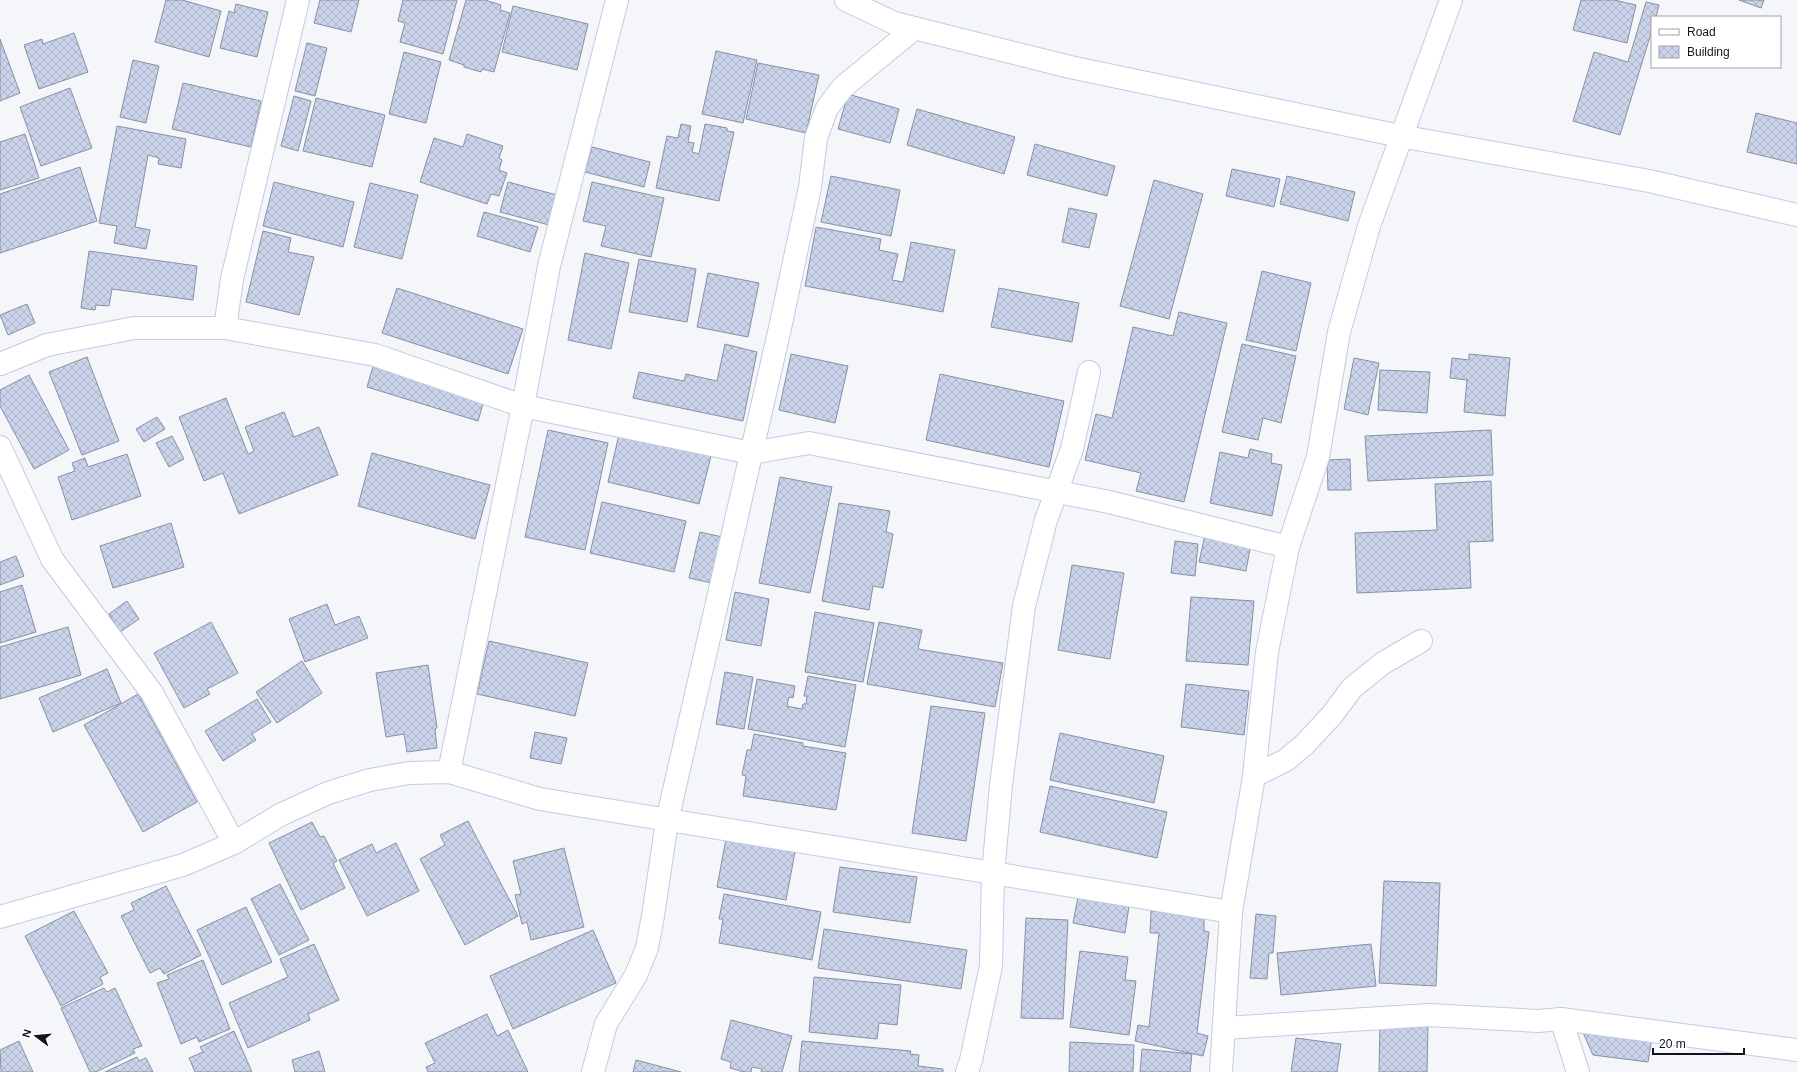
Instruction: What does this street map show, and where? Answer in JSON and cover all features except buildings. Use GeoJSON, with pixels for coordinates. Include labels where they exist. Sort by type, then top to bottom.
{"type":"FeatureCollection","features":[{"type":"Feature","properties":{"kind":"street"},"geometry":{"type":"LineString","coordinates":[[225,328],[232,279],[298,0]]}},
{"type":"Feature","properties":{"kind":"street"},"geometry":{"type":"LineString","coordinates":[[449,772],[523,406],[549,266],[617,0]]}},
{"type":"Feature","properties":{"kind":"street"},"geometry":{"type":"LineString","coordinates":[[846,0],[894,22],[1070,67],[1400,136],[1649,181],[1797,215]]}},
{"type":"Feature","properties":{"kind":"street"},"geometry":{"type":"LineString","coordinates":[[1222,1072],[1230,912],[1254,776],[1268,652],[1288,547],[1318,457],[1339,332],[1369,226],[1400,136],[1447,16],[1451,0]]}},
{"type":"Feature","properties":{"kind":"street"},"geometry":{"type":"LineString","coordinates":[[593,1072],[606,1024],[636,975],[647,948],[668,821],[750,453],[780,328],[808,195],[816,138],[827,108],[843,86],[915,28]]}},
{"type":"Feature","properties":{"kind":"street"},"geometry":{"type":"LineString","coordinates":[[0,364],[47,345],[134,328],[225,328],[375,355],[523,406],[750,453],[809,443],[1109,502],[1288,547]]}},
{"type":"Feature","properties":{"kind":"street"},"geometry":{"type":"LineString","coordinates":[[967,1072],[971,1060],[991,966],[994,874],[1001,785],[1024,606],[1046,520],[1072,449],[1089,372]]}},
{"type":"Feature","properties":{"kind":"street"},"geometry":{"type":"LineString","coordinates":[[0,447],[52,559],[152,693],[234,843]]}},
{"type":"Feature","properties":{"kind":"street"},"geometry":{"type":"LineString","coordinates":[[1254,776],[1286,760],[1304,745],[1332,715],[1352,688],[1384,663],[1421,641]]}},
{"type":"Feature","properties":{"kind":"street"},"geometry":{"type":"LineString","coordinates":[[0,917],[183,865],[234,843],[280,815],[328,793],[370,780],[409,773],[449,772],[540,799],[668,821],[897,856],[994,874],[1230,912]]}},
{"type":"Feature","properties":{"kind":"street"},"geometry":{"type":"LineString","coordinates":[[1225,1028],[1428,1015],[1538,1021],[1561,1019],[1797,1050]]}},
{"type":"Feature","properties":{"kind":"street"},"geometry":{"type":"LineString","coordinates":[[1561,1019],[1578,1072]]}}]}
